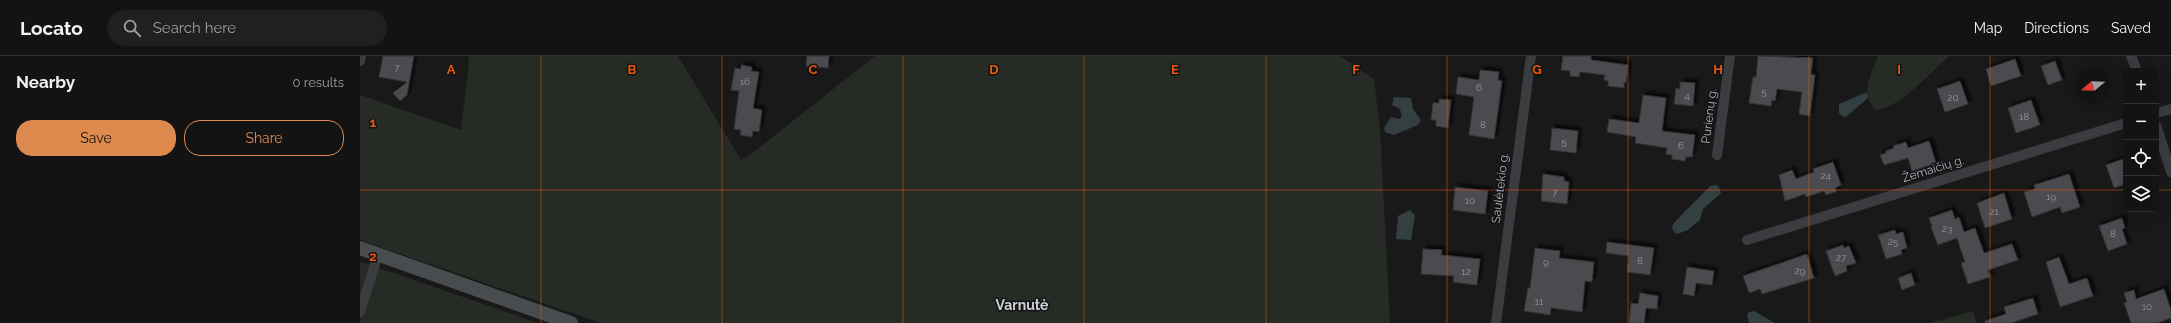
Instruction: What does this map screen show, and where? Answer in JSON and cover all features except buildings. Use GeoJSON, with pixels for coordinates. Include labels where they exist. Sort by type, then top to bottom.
{"type":"FeatureCollection","features":[{"type":"Feature","properties":{"kind":"main road"},"geometry":{"type":"LineString","coordinates":[[360,248],[571,323]]}},
{"type":"Feature","properties":{"kind":"street"},"geometry":{"type":"LineString","coordinates":[[360,61],[361,56]]}},
{"type":"Feature","properties":{"kind":"street","name":"Saulėtekio g."},"geometry":{"type":"LineString","coordinates":[[1496,323],[1530,56]]}},
{"type":"Feature","properties":{"kind":"street","name":"Purienų g."},"geometry":{"type":"LineString","coordinates":[[1717,155],[1730,56]]}},
{"type":"Feature","properties":{"kind":"street"},"geometry":{"type":"LineString","coordinates":[[2131,56],[2136,68]]}},
{"type":"Feature","properties":{"kind":"street"},"geometry":{"type":"LineString","coordinates":[[2159,113],[2171,109]]}},
{"type":"Feature","properties":{"kind":"street","name":"Žemaičių g."},"geometry":{"type":"LineString","coordinates":[[1747,240],[2123,124]]}},
{"type":"Feature","properties":{"kind":"street"},"geometry":{"type":"LineString","coordinates":[[2159,134],[2171,172]]}},
{"type":"Feature","properties":{"kind":"street"},"geometry":{"type":"LineString","coordinates":[[360,312],[378,254]]}},
{"type":"Feature","properties":{"kind":"shaded area"},"geometry":{"type":"Polygon","coordinates":[[[468,56],[678,56],[741,160],[755,151],[875,56],[1340,56],[1374,79],[1380,129],[1390,323],[601,323],[360,240],[360,95],[461,130],[469,62],[468,56]]]}},
{"type":"Feature","properties":{"kind":"shaded area"},"geometry":{"type":"Polygon","coordinates":[[[1878,56],[1949,56],[1904,97],[1884,108],[1875,110],[1868,97],[1868,84],[1878,56]]]}},
{"type":"Feature","properties":{"kind":"shaded area"},"geometry":{"type":"Polygon","coordinates":[[[1867,92],[1868,98],[1847,116],[1843,117],[1839,113],[1839,104],[1867,92]]]}},
{"type":"Feature","properties":{"kind":"shaded area"},"geometry":{"type":"Polygon","coordinates":[[[1394,97],[1411,98],[1413,109],[1421,120],[1418,125],[1394,135],[1385,132],[1384,128],[1391,117],[1399,119],[1402,117],[1400,109],[1392,105],[1394,97]]]}},
{"type":"Feature","properties":{"kind":"shaded area"},"geometry":{"type":"Polygon","coordinates":[[[1716,185],[1719,187],[1721,193],[1703,209],[1700,220],[1688,230],[1677,234],[1673,231],[1672,226],[1681,215],[1710,186],[1716,185]]]}},
{"type":"Feature","properties":{"kind":"shaded area"},"geometry":{"type":"Polygon","coordinates":[[[1410,210],[1415,215],[1411,240],[1396,239],[1398,216],[1410,210]]]}},
{"type":"Feature","properties":{"kind":"shaded area"},"geometry":{"type":"Polygon","coordinates":[[[360,262],[365,263],[538,323],[360,323],[360,262]]]}},
{"type":"Feature","properties":{"kind":"shaded area"},"geometry":{"type":"Polygon","coordinates":[[[1754,311],[1775,323],[1749,323],[1747,315],[1749,312],[1754,311]]]}},
{"type":"Feature","properties":{"kind":"shaded area"},"geometry":{"type":"Polygon","coordinates":[[[1973,311],[1977,323],[1929,323],[1973,311]]]}},
{"type":"Feature","properties":{"kind":"district","name":"Varnutė"},"geometry":{"type":"Point","coordinates":[1022,305]}}]}
